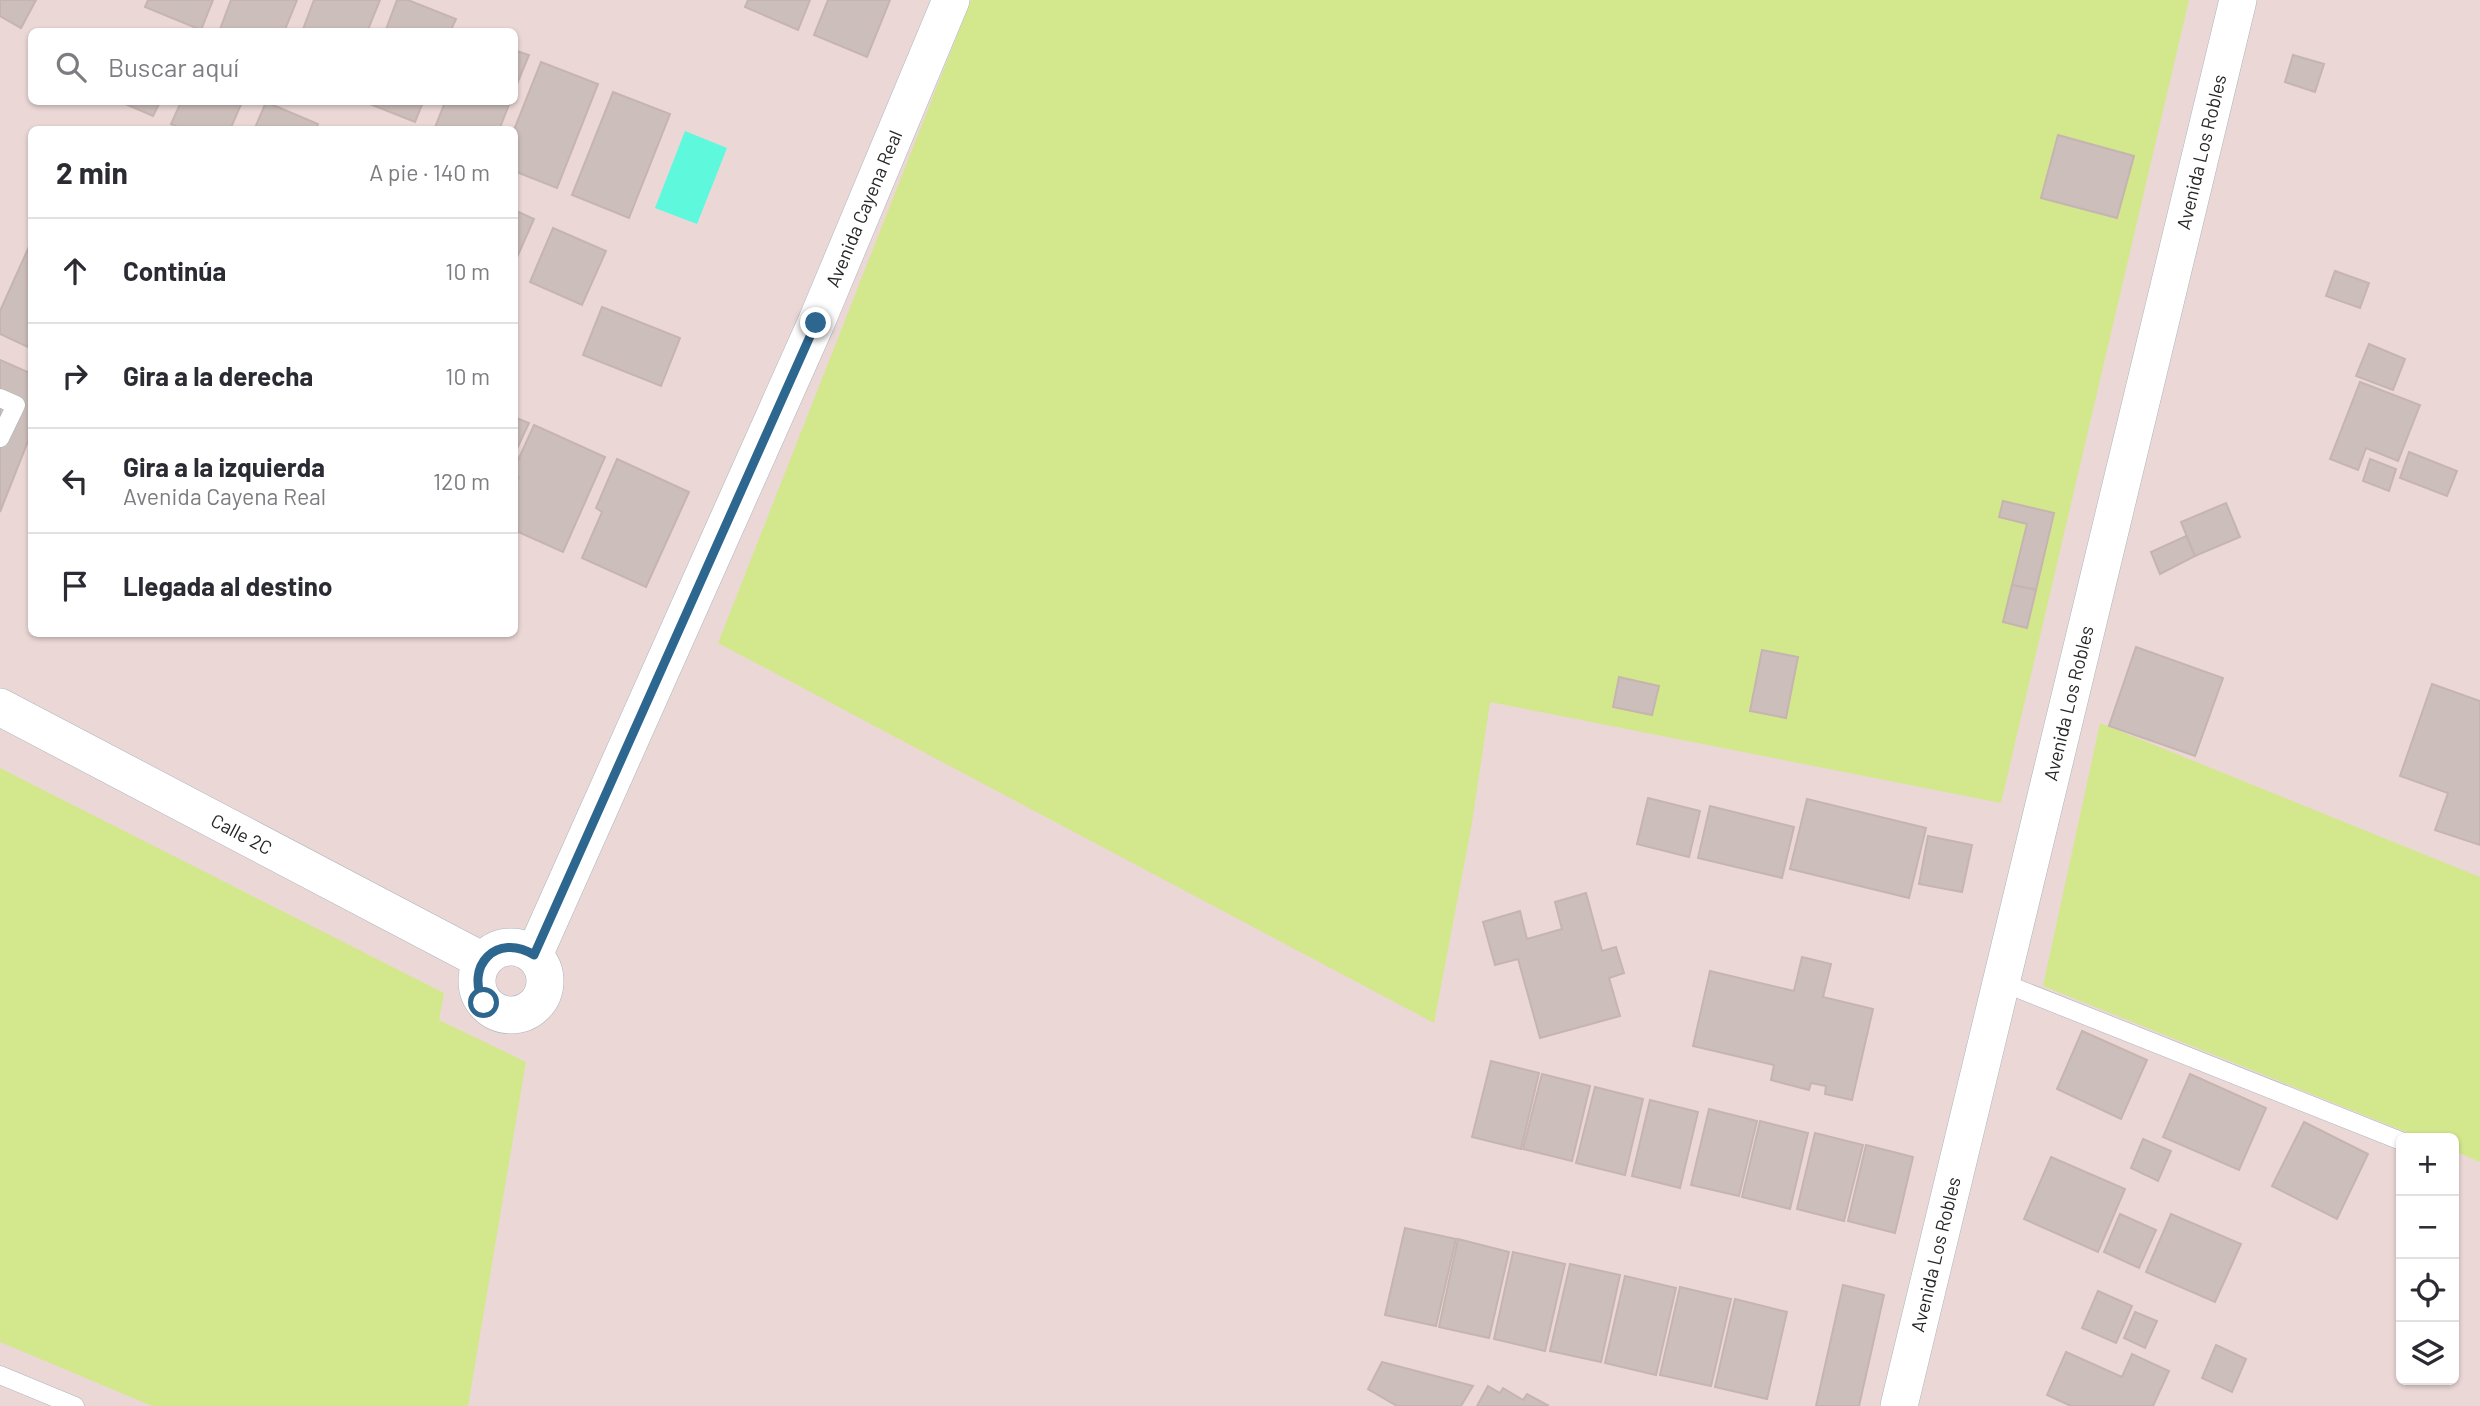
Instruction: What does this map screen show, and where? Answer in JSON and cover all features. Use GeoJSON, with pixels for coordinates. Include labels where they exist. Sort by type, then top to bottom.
{"type":"FeatureCollection","features":[{"type":"Feature","properties":{"kind":"street","name":"Avenida Cayena Real"},"geometry":{"type":"LineString","coordinates":[[534,955],[816,323],[951,0]]}},
{"type":"Feature","properties":{"kind":"street","name":"Avenida Los Robles"},"geometry":{"type":"LineString","coordinates":[[1899,1406],[2238,0]]}},
{"type":"Feature","properties":{"kind":"street","name":"Calle 2C"},"geometry":{"type":"LineString","coordinates":[[0,706],[483,961]]}},
{"type":"Feature","properties":{"kind":"street"},"geometry":{"type":"LineString","coordinates":[[502,948],[524,949],[534,955],[545,975],[545,986],[535,1006],[526,1013],[514,1016],[503,1015],[484,1003],[477,982],[483,961],[491,952],[502,948]]}},
{"type":"Feature","properties":{"kind":"lane"},"geometry":{"type":"LineString","coordinates":[[0,398],[16,405],[0,438]]}},
{"type":"Feature","properties":{"kind":"lane"},"geometry":{"type":"LineString","coordinates":[[2001,982],[2396,1139]]}},
{"type":"Feature","properties":{"kind":"lane"},"geometry":{"type":"LineString","coordinates":[[0,1374],[75,1406]]}},
{"type":"Feature","properties":{"kind":"shaded area"},"geometry":{"type":"Polygon","coordinates":[[[971,0],[2189,0],[2001,803],[1490,702],[1472,823],[1434,1023],[718,643],[971,0]]]}},
{"type":"Feature","properties":{"kind":"shaded area"},"geometry":{"type":"Polygon","coordinates":[[[685,131],[727,148],[697,224],[655,208],[685,131]]]}},
{"type":"Feature","properties":{"kind":"shaded area"},"geometry":{"type":"Polygon","coordinates":[[[2100,723],[2480,877],[2480,1162],[2459,1153],[2459,1133],[2409,1133],[2043,986],[2100,723]]]}},
{"type":"Feature","properties":{"kind":"shaded area"},"geometry":{"type":"Polygon","coordinates":[[[0,768],[444,993],[439,1020],[526,1062],[468,1406],[152,1406],[0,1342],[0,768]]]}},
{"type":"Feature","properties":{"kind":"building"},"geometry":{"type":"Polygon","coordinates":[[[0,0],[36,0],[21,28],[0,16],[0,0]]]}},
{"type":"Feature","properties":{"kind":"building"},"geometry":{"type":"Polygon","coordinates":[[[148,0],[213,0],[202,28],[145,7],[148,0]]]}},
{"type":"Feature","properties":{"kind":"building"},"geometry":{"type":"Polygon","coordinates":[[[231,0],[297,0],[286,28],[220,28],[231,0]]]}},
{"type":"Feature","properties":{"kind":"building"},"geometry":{"type":"Polygon","coordinates":[[[314,0],[380,0],[369,28],[304,28],[314,0]]]}},
{"type":"Feature","properties":{"kind":"building"},"geometry":{"type":"Polygon","coordinates":[[[397,0],[408,0],[456,19],[452,28],[386,28],[397,0]]]}},
{"type":"Feature","properties":{"kind":"building"},"geometry":{"type":"Polygon","coordinates":[[[748,0],[810,0],[798,30],[745,7],[748,0]]]}},
{"type":"Feature","properties":{"kind":"building"},"geometry":{"type":"Polygon","coordinates":[[[828,0],[890,0],[867,57],[814,35],[828,0]]]}},
{"type":"Feature","properties":{"kind":"building"},"geometry":{"type":"Polygon","coordinates":[[[518,51],[529,55],[518,81],[518,51]]]}},
{"type":"Feature","properties":{"kind":"building"},"geometry":{"type":"Polygon","coordinates":[[[2293,55],[2324,64],[2315,92],[2285,82],[2293,55]]]}},
{"type":"Feature","properties":{"kind":"building"},"geometry":{"type":"Polygon","coordinates":[[[541,62],[598,84],[557,188],[518,173],[518,126],[516,126],[541,62]]]}},
{"type":"Feature","properties":{"kind":"building"},"geometry":{"type":"Polygon","coordinates":[[[613,92],[670,114],[629,218],[572,195],[613,92]]]}},
{"type":"Feature","properties":{"kind":"building"},"geometry":{"type":"Polygon","coordinates":[[[128,105],[158,105],[153,116],[128,105]]]}},
{"type":"Feature","properties":{"kind":"building"},"geometry":{"type":"Polygon","coordinates":[[[180,105],[241,105],[232,126],[171,124],[180,105]]]}},
{"type":"Feature","properties":{"kind":"building"},"geometry":{"type":"Polygon","coordinates":[[[265,105],[273,105],[318,124],[317,126],[256,126],[265,105]]]}},
{"type":"Feature","properties":{"kind":"building"},"geometry":{"type":"Polygon","coordinates":[[[372,105],[422,105],[415,122],[372,105]]]}},
{"type":"Feature","properties":{"kind":"building"},"geometry":{"type":"Polygon","coordinates":[[[444,105],[509,105],[501,126],[436,126],[444,105]]]}},
{"type":"Feature","properties":{"kind":"building"},"geometry":{"type":"Polygon","coordinates":[[[2058,135],[2134,156],[2117,218],[2041,198],[2058,135]]]}},
{"type":"Feature","properties":{"kind":"building"},"geometry":{"type":"Polygon","coordinates":[[[518,212],[534,219],[518,255],[518,212]]]}},
{"type":"Feature","properties":{"kind":"building"},"geometry":{"type":"Polygon","coordinates":[[[553,228],[606,251],[582,305],[530,282],[553,228]]]}},
{"type":"Feature","properties":{"kind":"building"},"geometry":{"type":"Polygon","coordinates":[[[28,249],[28,347],[0,334],[0,311],[28,249]]]}},
{"type":"Feature","properties":{"kind":"building"},"geometry":{"type":"Polygon","coordinates":[[[2335,271],[2369,283],[2360,308],[2326,296],[2335,271]]]}},
{"type":"Feature","properties":{"kind":"building"},"geometry":{"type":"Polygon","coordinates":[[[602,307],[680,338],[661,386],[583,355],[602,307]]]}},
{"type":"Feature","properties":{"kind":"building"},"geometry":{"type":"Polygon","coordinates":[[[2369,344],[2405,359],[2393,390],[2356,376],[2369,344]]]}},
{"type":"Feature","properties":{"kind":"building"},"geometry":{"type":"Polygon","coordinates":[[[0,360],[28,372],[28,441],[0,512],[0,360]]]}},
{"type":"Feature","properties":{"kind":"building"},"geometry":{"type":"Polygon","coordinates":[[[2360,382],[2420,405],[2398,461],[2366,448],[2358,470],[2330,459],[2360,382]]]}},
{"type":"Feature","properties":{"kind":"building"},"geometry":{"type":"Polygon","coordinates":[[[518,419],[529,423],[518,446],[518,419]]]}},
{"type":"Feature","properties":{"kind":"building"},"geometry":{"type":"Polygon","coordinates":[[[534,425],[605,457],[563,552],[518,532],[518,460],[534,425]]]}},
{"type":"Feature","properties":{"kind":"building"},"geometry":{"type":"Polygon","coordinates":[[[2409,452],[2457,471],[2447,496],[2400,478],[2409,452]]]}},
{"type":"Feature","properties":{"kind":"building"},"geometry":{"type":"Polygon","coordinates":[[[617,459],[689,492],[646,587],[582,558],[602,512],[596,508],[617,459]]]}},
{"type":"Feature","properties":{"kind":"building"},"geometry":{"type":"Polygon","coordinates":[[[2370,459],[2396,469],[2389,491],[2363,481],[2370,459]]]}},
{"type":"Feature","properties":{"kind":"building"},"geometry":{"type":"Polygon","coordinates":[[[2003,501],[2054,513],[2036,590],[2012,585],[2027,524],[1999,517],[2003,501]]]}},
{"type":"Feature","properties":{"kind":"building"},"geometry":{"type":"Polygon","coordinates":[[[2226,503],[2240,537],[2195,556],[2181,522],[2226,503]]]}},
{"type":"Feature","properties":{"kind":"building"},"geometry":{"type":"Polygon","coordinates":[[[2186,536],[2195,556],[2160,574],[2151,552],[2186,536]]]}},
{"type":"Feature","properties":{"kind":"building"},"geometry":{"type":"Polygon","coordinates":[[[2012,585],[2036,590],[2027,628],[2003,622],[2012,585]]]}},
{"type":"Feature","properties":{"kind":"building"},"geometry":{"type":"Polygon","coordinates":[[[2136,647],[2223,678],[2195,756],[2109,726],[2136,647]]]}},
{"type":"Feature","properties":{"kind":"building"},"geometry":{"type":"Polygon","coordinates":[[[1762,650],[1798,657],[1786,718],[1750,711],[1762,650]]]}},
{"type":"Feature","properties":{"kind":"building"},"geometry":{"type":"Polygon","coordinates":[[[1619,677],[1659,686],[1652,715],[1613,707],[1619,677]]]}},
{"type":"Feature","properties":{"kind":"building"},"geometry":{"type":"Polygon","coordinates":[[[2432,684],[2480,701],[2480,845],[2435,830],[2448,793],[2400,776],[2432,684]]]}},
{"type":"Feature","properties":{"kind":"building"},"geometry":{"type":"Polygon","coordinates":[[[1648,798],[1700,811],[1689,857],[1637,844],[1648,798]]]}},
{"type":"Feature","properties":{"kind":"building"},"geometry":{"type":"Polygon","coordinates":[[[1807,799],[1926,828],[1909,898],[1790,869],[1807,799]]]}},
{"type":"Feature","properties":{"kind":"building"},"geometry":{"type":"Polygon","coordinates":[[[1710,806],[1794,827],[1782,878],[1698,858],[1710,806]]]}},
{"type":"Feature","properties":{"kind":"building"},"geometry":{"type":"Polygon","coordinates":[[[1928,836],[1972,845],[1962,892],[1919,884],[1928,836]]]}},
{"type":"Feature","properties":{"kind":"building"},"geometry":{"type":"Polygon","coordinates":[[[1586,893],[1602,951],[1616,947],[1624,973],[1609,978],[1620,1016],[1540,1038],[1518,959],[1495,965],[1483,922],[1520,911],[1527,939],[1562,929],[1555,902],[1586,893]]]}},
{"type":"Feature","properties":{"kind":"building"},"geometry":{"type":"Polygon","coordinates":[[[1802,957],[1831,964],[1823,997],[1873,1009],[1852,1100],[1825,1094],[1826,1086],[1811,1083],[1809,1090],[1771,1080],[1774,1065],[1693,1046],[1710,971],[1794,991],[1802,957]]]}},
{"type":"Feature","properties":{"kind":"building"},"geometry":{"type":"Polygon","coordinates":[[[2082,1031],[2147,1060],[2121,1119],[2057,1089],[2082,1031]]]}},
{"type":"Feature","properties":{"kind":"building"},"geometry":{"type":"Polygon","coordinates":[[[1491,1061],[1539,1073],[1521,1149],[1472,1137],[1491,1061]]]}},
{"type":"Feature","properties":{"kind":"building"},"geometry":{"type":"Polygon","coordinates":[[[1542,1074],[1590,1086],[1572,1161],[1523,1149],[1542,1074]]]}},
{"type":"Feature","properties":{"kind":"building"},"geometry":{"type":"Polygon","coordinates":[[[2190,1074],[2266,1108],[2239,1170],[2163,1137],[2190,1074]]]}},
{"type":"Feature","properties":{"kind":"building"},"geometry":{"type":"Polygon","coordinates":[[[1595,1087],[1643,1099],[1625,1175],[1576,1163],[1595,1087]]]}},
{"type":"Feature","properties":{"kind":"building"},"geometry":{"type":"Polygon","coordinates":[[[1650,1100],[1698,1112],[1680,1188],[1632,1176],[1650,1100]]]}},
{"type":"Feature","properties":{"kind":"building"},"geometry":{"type":"Polygon","coordinates":[[[1709,1109],[1757,1121],[1739,1196],[1691,1185],[1709,1109]]]}},
{"type":"Feature","properties":{"kind":"building"},"geometry":{"type":"Polygon","coordinates":[[[1760,1121],[1808,1133],[1790,1209],[1742,1197],[1760,1121]]]}},
{"type":"Feature","properties":{"kind":"building"},"geometry":{"type":"Polygon","coordinates":[[[2304,1122],[2368,1154],[2337,1219],[2272,1186],[2304,1122]]]}},
{"type":"Feature","properties":{"kind":"building"},"geometry":{"type":"Polygon","coordinates":[[[1815,1133],[1863,1145],[1844,1221],[1797,1209],[1815,1133]]]}},
{"type":"Feature","properties":{"kind":"building"},"geometry":{"type":"Polygon","coordinates":[[[2143,1139],[2171,1151],[2158,1181],[2131,1168],[2143,1139]]]}},
{"type":"Feature","properties":{"kind":"building"},"geometry":{"type":"Polygon","coordinates":[[[1866,1145],[1913,1157],[1895,1233],[1848,1221],[1866,1145]]]}},
{"type":"Feature","properties":{"kind":"building"},"geometry":{"type":"Polygon","coordinates":[[[2051,1157],[2125,1189],[2098,1252],[2024,1219],[2051,1157]]]}},
{"type":"Feature","properties":{"kind":"building"},"geometry":{"type":"Polygon","coordinates":[[[2120,1214],[2156,1230],[2139,1268],[2104,1252],[2120,1214]]]}},
{"type":"Feature","properties":{"kind":"building"},"geometry":{"type":"Polygon","coordinates":[[[2171,1214],[2241,1244],[2215,1302],[2146,1272],[2171,1214]]]}},
{"type":"Feature","properties":{"kind":"building"},"geometry":{"type":"Polygon","coordinates":[[[1405,1228],[1456,1239],[1436,1326],[1385,1315],[1405,1228]]]}},
{"type":"Feature","properties":{"kind":"building"},"geometry":{"type":"Polygon","coordinates":[[[1458,1239],[1509,1252],[1489,1338],[1439,1327],[1458,1239]]]}},
{"type":"Feature","properties":{"kind":"building"},"geometry":{"type":"Polygon","coordinates":[[[1513,1252],[1565,1264],[1545,1351],[1494,1339],[1513,1252]]]}},
{"type":"Feature","properties":{"kind":"building"},"geometry":{"type":"Polygon","coordinates":[[[1570,1264],[1620,1275],[1601,1362],[1550,1351],[1570,1264]]]}},
{"type":"Feature","properties":{"kind":"building"},"geometry":{"type":"Polygon","coordinates":[[[1625,1276],[1676,1288],[1656,1375],[1605,1363],[1625,1276]]]}},
{"type":"Feature","properties":{"kind":"building"},"geometry":{"type":"Polygon","coordinates":[[[1843,1285],[1884,1295],[1859,1406],[1816,1406],[1843,1285]]]}},
{"type":"Feature","properties":{"kind":"building"},"geometry":{"type":"Polygon","coordinates":[[[1680,1287],[1731,1299],[1711,1386],[1660,1375],[1680,1287]]]}},
{"type":"Feature","properties":{"kind":"building"},"geometry":{"type":"Polygon","coordinates":[[[2098,1291],[2132,1306],[2116,1343],[2082,1328],[2098,1291]]]}},
{"type":"Feature","properties":{"kind":"building"},"geometry":{"type":"Polygon","coordinates":[[[1735,1299],[1787,1312],[1767,1399],[1715,1387],[1735,1299]]]}},
{"type":"Feature","properties":{"kind":"building"},"geometry":{"type":"Polygon","coordinates":[[[2135,1312],[2157,1321],[2145,1348],[2124,1338],[2135,1312]]]}},
{"type":"Feature","properties":{"kind":"building"},"geometry":{"type":"Polygon","coordinates":[[[2216,1345],[2246,1359],[2232,1392],[2202,1378],[2216,1345]]]}},
{"type":"Feature","properties":{"kind":"building"},"geometry":{"type":"Polygon","coordinates":[[[2066,1352],[2122,1377],[2132,1354],[2169,1371],[2153,1406],[2071,1406],[2047,1395],[2066,1352]]]}},
{"type":"Feature","properties":{"kind":"building"},"geometry":{"type":"Polygon","coordinates":[[[1382,1362],[1473,1386],[1461,1406],[1397,1406],[1368,1389],[1382,1362]]]}},
{"type":"Feature","properties":{"kind":"building"},"geometry":{"type":"Polygon","coordinates":[[[1488,1386],[1500,1393],[1503,1388],[1523,1400],[1527,1394],[1549,1406],[1477,1406],[1488,1386]]]}},
{"type":"Feature","properties":{"kind":"route"},"geometry":{"type":"LineString","coordinates":[[484,1003],[479,993],[478,971],[491,952],[513,947],[534,955],[816,323]]}}]}
